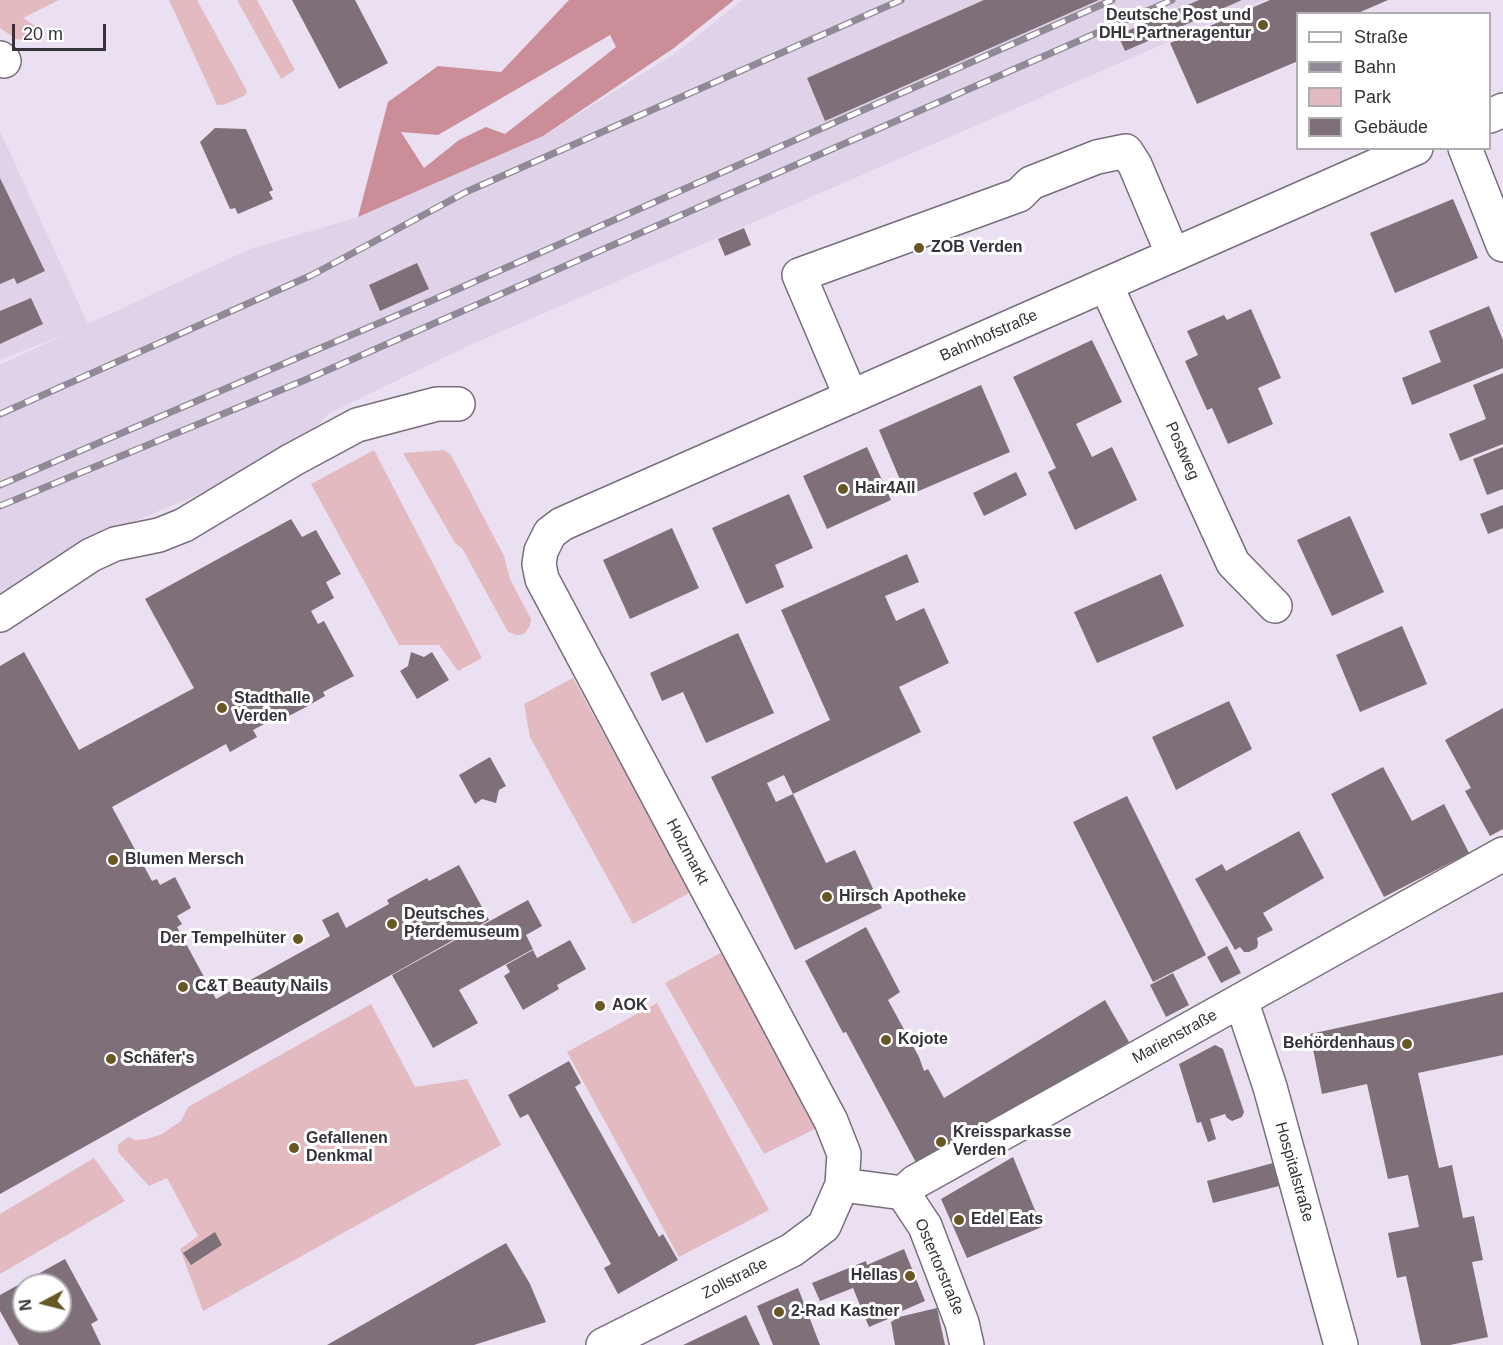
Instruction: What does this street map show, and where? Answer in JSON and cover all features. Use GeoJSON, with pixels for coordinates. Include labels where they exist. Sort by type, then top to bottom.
{"type":"FeatureCollection","features":[{"type":"Feature","properties":{"kind":"street","name":"Bahnhofstraße"},"geometry":{"type":"LineString","coordinates":[[562,524],[1411,150]]}},
{"type":"Feature","properties":{"kind":"street"},"geometry":{"type":"LineString","coordinates":[[1466,150],[1503,245]]}},
{"type":"Feature","properties":{"kind":"street"},"geometry":{"type":"LineString","coordinates":[[851,397],[799,275],[1020,195],[1031,183],[1086,162],[1126,151],[1135,165],[1173,255]]}},
{"type":"Feature","properties":{"kind":"street","name":"Postweg"},"geometry":{"type":"LineString","coordinates":[[1106,285],[1233,563],[1275,606]]}},
{"type":"Feature","properties":{"kind":"street"},"geometry":{"type":"LineString","coordinates":[[0,615],[91,555],[115,544],[159,535],[184,525],[292,460],[357,425],[436,404],[458,405]]}},
{"type":"Feature","properties":{"kind":"street","name":"Holzmarkt"},"geometry":{"type":"LineString","coordinates":[[562,524],[550,533],[541,551],[539,564],[542,579],[831,1121],[844,1154],[842,1185]]}},
{"type":"Feature","properties":{"kind":"street","name":"Marienstraße"},"geometry":{"type":"LineString","coordinates":[[903,1193],[915,1182],[1503,854]]}},
{"type":"Feature","properties":{"kind":"street","name":"Hospitalstraße"},"geometry":{"type":"LineString","coordinates":[[1241,1000],[1270,1088],[1341,1345]]}},
{"type":"Feature","properties":{"kind":"street"},"geometry":{"type":"LineString","coordinates":[[842,1185],[903,1193]]}},
{"type":"Feature","properties":{"kind":"street","name":"Zollstraße"},"geometry":{"type":"LineString","coordinates":[[603,1345],[792,1250],[824,1226],[842,1185]]}},
{"type":"Feature","properties":{"kind":"street","name":"Ostertorstraße"},"geometry":{"type":"LineString","coordinates":[[903,1193],[925,1226],[962,1323],[968,1345]]}},
{"type":"Feature","properties":{"kind":"shaded area"},"geometry":{"type":"Polygon","coordinates":[[[569,0],[734,0],[674,48],[543,136],[358,217],[388,102],[438,66],[501,72],[569,0]],[[610,35],[438,135],[401,132],[424,168],[459,140],[486,127],[505,134],[616,47],[610,35]]]}},
{"type":"Feature","properties":{"kind":"shaded area"},"geometry":{"type":"Polygon","coordinates":[[[742,0],[1265,0],[468,346],[328,414],[287,457],[102,535],[0,605],[0,365],[70,332],[0,360],[0,131],[88,324],[250,249],[358,217],[543,136],[676,53],[742,0]]]}},
{"type":"Feature","properties":{"kind":"green space"},"geometry":{"type":"Polygon","coordinates":[[[0,0],[59,0],[23,18],[38,28],[32,39],[24,40],[16,39],[0,28],[0,0]]]}},
{"type":"Feature","properties":{"kind":"green space"},"geometry":{"type":"Polygon","coordinates":[[[169,0],[197,0],[247,91],[244,96],[223,105],[217,105],[169,0]]]}},
{"type":"Feature","properties":{"kind":"green space"},"geometry":{"type":"Polygon","coordinates":[[[237,0],[257,0],[295,70],[281,79],[237,0]]]}},
{"type":"Feature","properties":{"kind":"green space"},"geometry":{"type":"Polygon","coordinates":[[[374,450],[482,658],[458,671],[439,645],[399,645],[311,484],[374,450]]]}},
{"type":"Feature","properties":{"kind":"green space"},"geometry":{"type":"Polygon","coordinates":[[[444,450],[451,455],[504,556],[510,579],[531,619],[530,626],[524,634],[517,635],[508,632],[462,548],[455,543],[403,453],[444,450]]]}},
{"type":"Feature","properties":{"kind":"green space"},"geometry":{"type":"Polygon","coordinates":[[[573,678],[691,892],[633,924],[530,737],[524,704],[573,678]]]}},
{"type":"Feature","properties":{"kind":"green space"},"geometry":{"type":"Polygon","coordinates":[[[724,951],[819,1127],[764,1154],[665,983],[724,951]]]}},
{"type":"Feature","properties":{"kind":"green space"},"geometry":{"type":"Polygon","coordinates":[[[657,1003],[769,1210],[679,1257],[567,1052],[657,1003]]]}},
{"type":"Feature","properties":{"kind":"green space"},"geometry":{"type":"Polygon","coordinates":[[[371,1004],[415,1087],[467,1079],[501,1145],[203,1311],[180,1249],[198,1236],[167,1178],[149,1186],[118,1152],[118,1145],[128,1137],[135,1140],[147,1139],[162,1134],[181,1121],[188,1107],[371,1004]]]}},
{"type":"Feature","properties":{"kind":"green space"},"geometry":{"type":"Polygon","coordinates":[[[94,1158],[125,1201],[0,1274],[0,1214],[94,1158]]]}},
{"type":"Feature","properties":{"kind":"building"},"geometry":{"type":"Polygon","coordinates":[[[292,0],[355,0],[388,63],[339,89],[292,0]]]}},
{"type":"Feature","properties":{"kind":"building"},"geometry":{"type":"Polygon","coordinates":[[[984,0],[1099,0],[825,121],[807,78],[984,0]]]}},
{"type":"Feature","properties":{"kind":"building"},"geometry":{"type":"Polygon","coordinates":[[[1199,0],[1242,0],[1125,51],[1118,35],[1199,0]]]}},
{"type":"Feature","properties":{"kind":"building"},"geometry":{"type":"Polygon","coordinates":[[[1270,0],[1388,0],[1361,12],[1296,12],[1296,62],[1197,104],[1170,43],[1270,0]]]}},
{"type":"Feature","properties":{"kind":"building"},"geometry":{"type":"Polygon","coordinates":[[[215,128],[246,129],[273,190],[269,192],[273,199],[238,214],[235,208],[230,209],[200,142],[215,128]]]}},
{"type":"Feature","properties":{"kind":"building"},"geometry":{"type":"Polygon","coordinates":[[[0,178],[45,271],[17,284],[14,278],[0,284],[0,178]]]}},
{"type":"Feature","properties":{"kind":"building"},"geometry":{"type":"Polygon","coordinates":[[[1453,199],[1478,258],[1395,293],[1370,233],[1453,199]]]}},
{"type":"Feature","properties":{"kind":"building"},"geometry":{"type":"Polygon","coordinates":[[[744,228],[751,245],[725,256],[718,239],[744,228]]]}},
{"type":"Feature","properties":{"kind":"building"},"geometry":{"type":"Polygon","coordinates":[[[417,263],[429,289],[380,311],[369,285],[417,263]]]}},
{"type":"Feature","properties":{"kind":"building"},"geometry":{"type":"Polygon","coordinates":[[[31,298],[43,324],[0,344],[0,311],[31,298]]]}},
{"type":"Feature","properties":{"kind":"building"},"geometry":{"type":"Polygon","coordinates":[[[1489,306],[1503,340],[1503,368],[1412,405],[1402,378],[1441,362],[1429,331],[1489,306]]]}},
{"type":"Feature","properties":{"kind":"building"},"geometry":{"type":"Polygon","coordinates":[[[1251,309],[1281,378],[1258,388],[1273,424],[1228,444],[1212,408],[1207,410],[1185,361],[1198,355],[1187,331],[1224,315],[1227,320],[1251,309]]]}},
{"type":"Feature","properties":{"kind":"building"},"geometry":{"type":"Polygon","coordinates":[[[1092,340],[1122,402],[1076,424],[1092,457],[1112,447],[1137,500],[1075,530],[1048,472],[1056,468],[1013,377],[1092,340]]]}},
{"type":"Feature","properties":{"kind":"building"},"geometry":{"type":"Polygon","coordinates":[[[1503,373],[1503,444],[1460,461],[1449,434],[1486,419],[1473,385],[1503,373]]]}},
{"type":"Feature","properties":{"kind":"building"},"geometry":{"type":"Polygon","coordinates":[[[981,385],[1010,452],[907,496],[879,430],[981,385]]]}},
{"type":"Feature","properties":{"kind":"building"},"geometry":{"type":"Polygon","coordinates":[[[867,447],[891,500],[827,529],[803,476],[867,447]]]}},
{"type":"Feature","properties":{"kind":"building"},"geometry":{"type":"Polygon","coordinates":[[[1503,447],[1503,489],[1487,495],[1473,459],[1503,447]]]}},
{"type":"Feature","properties":{"kind":"building"},"geometry":{"type":"Polygon","coordinates":[[[1016,472],[1027,495],[984,516],[973,493],[1016,472]]]}},
{"type":"Feature","properties":{"kind":"building"},"geometry":{"type":"Polygon","coordinates":[[[789,494],[813,548],[775,565],[784,587],[746,604],[712,528],[789,494]]]}},
{"type":"Feature","properties":{"kind":"building"},"geometry":{"type":"Polygon","coordinates":[[[1503,505],[1503,528],[1488,534],[1480,514],[1503,505]]]}},
{"type":"Feature","properties":{"kind":"building"},"geometry":{"type":"Polygon","coordinates":[[[1350,516],[1384,592],[1332,616],[1297,540],[1350,516]]]}},
{"type":"Feature","properties":{"kind":"building"},"geometry":{"type":"Polygon","coordinates":[[[291,519],[302,537],[316,530],[341,574],[326,582],[334,598],[311,611],[318,624],[324,621],[354,676],[323,692],[325,696],[306,707],[285,718],[283,714],[253,730],[257,737],[230,752],[226,744],[112,807],[152,881],[157,879],[160,885],[175,877],[191,908],[177,916],[182,924],[177,927],[216,999],[330,936],[322,920],[338,912],[346,928],[389,904],[387,900],[427,878],[429,881],[459,865],[489,920],[0,1194],[0,666],[24,652],[79,750],[194,688],[145,599],[291,519]]]}},
{"type":"Feature","properties":{"kind":"building"},"geometry":{"type":"Polygon","coordinates":[[[672,528],[699,588],[630,619],[603,560],[672,528]]]}},
{"type":"Feature","properties":{"kind":"building"},"geometry":{"type":"Polygon","coordinates":[[[907,554],[919,582],[885,596],[896,621],[924,608],[949,663],[899,687],[921,732],[793,794],[826,863],[855,850],[882,908],[795,950],[711,777],[830,720],[781,610],[907,554]],[[784,775],[767,783],[776,802],[793,794],[784,775]]]}},
{"type":"Feature","properties":{"kind":"building"},"geometry":{"type":"Polygon","coordinates":[[[1161,574],[1184,626],[1097,663],[1074,612],[1161,574]]]}},
{"type":"Feature","properties":{"kind":"building"},"geometry":{"type":"Polygon","coordinates":[[[1402,626],[1427,684],[1360,712],[1336,655],[1402,626]]]}},
{"type":"Feature","properties":{"kind":"building"},"geometry":{"type":"Polygon","coordinates":[[[738,633],[774,713],[706,743],[683,692],[662,701],[650,673],[738,633]]]}},
{"type":"Feature","properties":{"kind":"building"},"geometry":{"type":"Polygon","coordinates":[[[411,652],[424,657],[432,652],[449,680],[417,699],[400,671],[408,666],[411,652]]]}},
{"type":"Feature","properties":{"kind":"building"},"geometry":{"type":"Polygon","coordinates":[[[1229,701],[1252,749],[1176,790],[1152,737],[1229,701]]]}},
{"type":"Feature","properties":{"kind":"building"},"geometry":{"type":"Polygon","coordinates":[[[1503,708],[1503,829],[1490,836],[1465,791],[1471,788],[1445,740],[1503,708]]]}},
{"type":"Feature","properties":{"kind":"building"},"geometry":{"type":"Polygon","coordinates":[[[490,757],[506,786],[499,790],[496,803],[482,799],[475,804],[459,775],[490,757]]]}},
{"type":"Feature","properties":{"kind":"building"},"geometry":{"type":"Polygon","coordinates":[[[1383,767],[1412,821],[1444,804],[1469,853],[1384,897],[1331,794],[1383,767]]]}},
{"type":"Feature","properties":{"kind":"building"},"geometry":{"type":"Polygon","coordinates":[[[1127,796],[1206,955],[1153,982],[1073,822],[1127,796]]]}},
{"type":"Feature","properties":{"kind":"building"},"geometry":{"type":"Polygon","coordinates":[[[1299,831],[1324,878],[1263,913],[1273,930],[1257,938],[1257,948],[1249,952],[1244,952],[1240,947],[1235,950],[1195,879],[1222,864],[1226,871],[1299,831]]]}},
{"type":"Feature","properties":{"kind":"building"},"geometry":{"type":"Polygon","coordinates":[[[528,900],[542,926],[526,935],[533,949],[459,990],[478,1023],[433,1048],[392,975],[528,900]]]}},
{"type":"Feature","properties":{"kind":"building"},"geometry":{"type":"Polygon","coordinates":[[[866,927],[900,992],[888,1000],[919,1057],[924,1071],[928,1069],[944,1098],[1105,1000],[1129,1042],[965,1136],[919,1168],[805,961],[866,927]]]}},
{"type":"Feature","properties":{"kind":"building"},"geometry":{"type":"Polygon","coordinates":[[[570,940],[586,969],[557,985],[559,989],[523,1010],[504,976],[510,972],[506,965],[533,950],[537,958],[570,940]]]}},
{"type":"Feature","properties":{"kind":"building"},"geometry":{"type":"Polygon","coordinates":[[[1227,946],[1241,973],[1221,983],[1207,957],[1227,946]]]}},
{"type":"Feature","properties":{"kind":"building"},"geometry":{"type":"Polygon","coordinates":[[[1173,973],[1189,1005],[1166,1017],[1150,985],[1173,973]]]}},
{"type":"Feature","properties":{"kind":"building"},"geometry":{"type":"Polygon","coordinates":[[[1503,992],[1503,1055],[1418,1073],[1439,1168],[1452,1165],[1463,1218],[1474,1216],[1483,1260],[1472,1262],[1488,1337],[1450,1345],[1421,1345],[1406,1276],[1397,1278],[1388,1233],[1419,1227],[1408,1175],[1388,1179],[1367,1084],[1322,1094],[1310,1034],[1503,992]]]}},
{"type":"Feature","properties":{"kind":"building"},"geometry":{"type":"Polygon","coordinates":[[[1215,1045],[1223,1049],[1244,1112],[1242,1117],[1232,1121],[1225,1114],[1210,1119],[1216,1139],[1208,1142],[1201,1122],[1197,1123],[1179,1064],[1215,1045]]]}},
{"type":"Feature","properties":{"kind":"building"},"geometry":{"type":"Polygon","coordinates":[[[569,1061],[581,1083],[575,1087],[659,1237],[663,1234],[678,1260],[618,1294],[604,1268],[611,1264],[528,1114],[520,1118],[508,1095],[569,1061]]]}},
{"type":"Feature","properties":{"kind":"building"},"geometry":{"type":"Polygon","coordinates":[[[1013,1157],[1042,1227],[967,1258],[941,1199],[1013,1157]]]}},
{"type":"Feature","properties":{"kind":"building"},"geometry":{"type":"Polygon","coordinates":[[[1273,1163],[1279,1186],[1213,1203],[1207,1181],[1273,1163]]]}},
{"type":"Feature","properties":{"kind":"building"},"geometry":{"type":"Polygon","coordinates":[[[215,1232],[222,1245],[191,1265],[183,1253],[215,1232]]]}},
{"type":"Feature","properties":{"kind":"building"},"geometry":{"type":"Polygon","coordinates":[[[506,1243],[530,1284],[546,1322],[474,1345],[327,1345],[506,1243]]]}},
{"type":"Feature","properties":{"kind":"building"},"geometry":{"type":"Polygon","coordinates":[[[904,1249],[925,1301],[869,1327],[853,1288],[820,1301],[812,1283],[866,1261],[867,1265],[904,1249]]]}},
{"type":"Feature","properties":{"kind":"building"},"geometry":{"type":"Polygon","coordinates":[[[65,1259],[98,1320],[91,1324],[101,1345],[19,1345],[12,1333],[72,1333],[72,1273],[40,1273],[65,1259]]]}},
{"type":"Feature","properties":{"kind":"building"},"geometry":{"type":"Polygon","coordinates":[[[12,1288],[12,1332],[0,1311],[0,1295],[12,1288]]]}},
{"type":"Feature","properties":{"kind":"building"},"geometry":{"type":"Polygon","coordinates":[[[798,1288],[820,1345],[773,1345],[757,1306],[798,1288]]]}},
{"type":"Feature","properties":{"kind":"building"},"geometry":{"type":"Polygon","coordinates":[[[937,1308],[945,1345],[895,1345],[891,1322],[899,1317],[937,1308]]]}},
{"type":"Feature","properties":{"kind":"building"},"geometry":{"type":"Polygon","coordinates":[[[746,1315],[760,1345],[683,1345],[746,1315]]]}},
{"type":"Feature","properties":{"kind":"railway"},"geometry":{"type":"LineString","coordinates":[[0,414],[312,275],[466,192],[901,0]]}},
{"type":"Feature","properties":{"kind":"railway"},"geometry":{"type":"LineString","coordinates":[[0,485],[433,300],[1112,0]]}},
{"type":"Feature","properties":{"kind":"railway"},"geometry":{"type":"LineString","coordinates":[[0,506],[305,380],[1172,0]]}},
{"type":"Feature","properties":{"kind":"place","name":"Deutsche Post und DHL Partneragentur"},"geometry":{"type":"Point","coordinates":[1263,25]}},
{"type":"Feature","properties":{"kind":"place","name":"ZOB Verden"},"geometry":{"type":"Point","coordinates":[919,248]}},
{"type":"Feature","properties":{"kind":"place","name":"Hair4All"},"geometry":{"type":"Point","coordinates":[843,489]}},
{"type":"Feature","properties":{"kind":"place","name":"Stadthalle Verden"},"geometry":{"type":"Point","coordinates":[222,708]}},
{"type":"Feature","properties":{"kind":"place","name":"Blumen Mersch"},"geometry":{"type":"Point","coordinates":[113,860]}},
{"type":"Feature","properties":{"kind":"place","name":"Hirsch Apotheke"},"geometry":{"type":"Point","coordinates":[827,897]}},
{"type":"Feature","properties":{"kind":"place","name":"Deutsches Pferdemuseum"},"geometry":{"type":"Point","coordinates":[392,924]}},
{"type":"Feature","properties":{"kind":"place","name":"Der Tempelhüter"},"geometry":{"type":"Point","coordinates":[298,939]}},
{"type":"Feature","properties":{"kind":"place","name":"C&T Beauty Nails"},"geometry":{"type":"Point","coordinates":[183,987]}},
{"type":"Feature","properties":{"kind":"place","name":"AOK"},"geometry":{"type":"Point","coordinates":[600,1006]}},
{"type":"Feature","properties":{"kind":"place","name":"Kojote"},"geometry":{"type":"Point","coordinates":[886,1040]}},
{"type":"Feature","properties":{"kind":"place","name":"Behördenhaus"},"geometry":{"type":"Point","coordinates":[1407,1044]}},
{"type":"Feature","properties":{"kind":"place","name":"Schäfer's"},"geometry":{"type":"Point","coordinates":[111,1059]}},
{"type":"Feature","properties":{"kind":"place","name":"Kreissparkasse Verden"},"geometry":{"type":"Point","coordinates":[941,1142]}},
{"type":"Feature","properties":{"kind":"place","name":"Gefallenen Denkmal"},"geometry":{"type":"Point","coordinates":[294,1148]}},
{"type":"Feature","properties":{"kind":"place","name":"Edel Eats"},"geometry":{"type":"Point","coordinates":[959,1220]}},
{"type":"Feature","properties":{"kind":"place","name":"Hellas"},"geometry":{"type":"Point","coordinates":[910,1276]}},
{"type":"Feature","properties":{"kind":"place","name":"2-Rad Kastner"},"geometry":{"type":"Point","coordinates":[779,1312]}}]}
